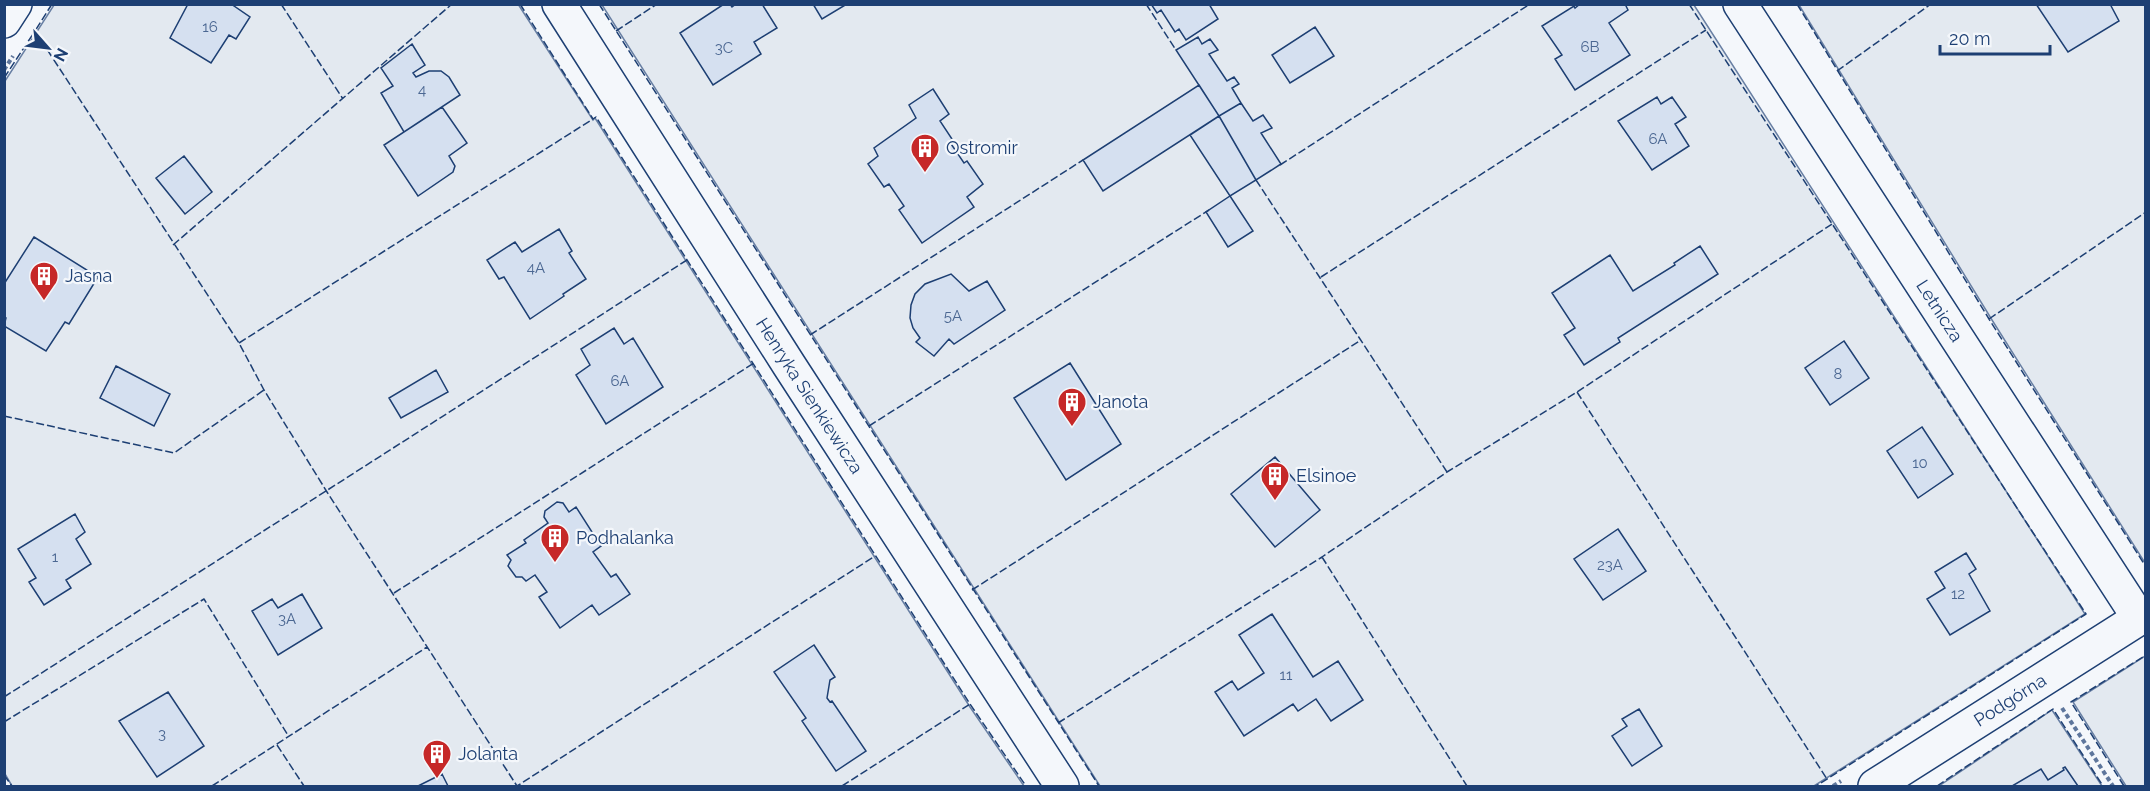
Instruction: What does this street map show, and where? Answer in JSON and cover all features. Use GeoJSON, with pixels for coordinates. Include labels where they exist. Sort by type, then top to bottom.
{"type":"FeatureCollection","features":[{"type":"Feature","properties":{"kind":"street"},"geometry":{"type":"LineString","coordinates":[[4,21],[15,4]]}},
{"type":"Feature","properties":{"kind":"street","name":"Henryka Sienkiewicza"},"geometry":{"type":"LineString","coordinates":[[559,4],[795,375],[1062,786]]}},
{"type":"Feature","properties":{"kind":"street","name":"Letnicza"},"geometry":{"type":"LineString","coordinates":[[1740,4],[2142,616]]}},
{"type":"Feature","properties":{"kind":"street","name":"Podgórna"},"geometry":{"type":"LineString","coordinates":[[1875,786],[2142,616]]}},
{"type":"Feature","properties":{"kind":"path"},"geometry":{"type":"LineString","coordinates":[[2057,700],[2113,786]]}},
{"type":"Feature","properties":{"kind":"shaded area"},"geometry":{"type":"Polygon","coordinates":[[[518,4],[593,120],[595,118],[970,707],[1024,786],[12,786],[5,774],[5,81],[54,5],[518,4]]]}},
{"type":"Feature","properties":{"kind":"shaded area"},"geometry":{"type":"Polygon","coordinates":[[[602,5],[1694,5],[2085,614],[1814,786],[1100,786],[602,5]]]}},
{"type":"Feature","properties":{"kind":"shaded area"},"geometry":{"type":"Polygon","coordinates":[[[1799,5],[2145,5],[2145,563],[1992,320],[1799,5]]]}},
{"type":"Feature","properties":{"kind":"shaded area"},"geometry":{"type":"Polygon","coordinates":[[[2145,656],[2145,786],[2126,786],[2073,702],[2145,656]]]}},
{"type":"Feature","properties":{"kind":"shaded area"},"geometry":{"type":"Polygon","coordinates":[[[2052,710],[2102,786],[1939,786],[2052,710]]]}},
{"type":"Feature","properties":{"kind":"building"},"geometry":{"type":"Polygon","coordinates":[[[188,4],[231,4],[250,17],[236,39],[229,35],[211,63],[170,38],[188,4]]]}},
{"type":"Feature","properties":{"kind":"building"},"geometry":{"type":"Polygon","coordinates":[[[724,4],[730,4],[732,7],[736,4],[762,4],[777,28],[754,42],[761,54],[713,85],[680,33],[724,4]]]}},
{"type":"Feature","properties":{"kind":"building"},"geometry":{"type":"Polygon","coordinates":[[[813,4],[847,4],[822,19],[813,4]]]}},
{"type":"Feature","properties":{"kind":"building"},"geometry":{"type":"Polygon","coordinates":[[[1151,4],[1209,4],[1218,19],[1186,40],[1179,29],[1175,32],[1161,10],[1157,13],[1151,4]]]}},
{"type":"Feature","properties":{"kind":"building"},"geometry":{"type":"Polygon","coordinates":[[[1580,4],[1625,4],[1628,10],[1609,23],[1630,55],[1575,90],[1555,59],[1562,55],[1542,26],[1580,4]]]}},
{"type":"Feature","properties":{"kind":"building"},"geometry":{"type":"Polygon","coordinates":[[[2036,4],[2110,4],[2119,21],[2068,52],[2036,4]]]}},
{"type":"Feature","properties":{"kind":"building"},"geometry":{"type":"Polygon","coordinates":[[[1315,27],[1334,56],[1290,83],[1272,55],[1315,27]]]}},
{"type":"Feature","properties":{"kind":"building"},"geometry":{"type":"Polygon","coordinates":[[[1198,37],[1202,44],[1210,39],[1218,50],[1209,54],[1227,81],[1234,77],[1239,84],[1232,88],[1241,103],[1219,116],[1176,50],[1198,37]]]}},
{"type":"Feature","properties":{"kind":"building"},"geometry":{"type":"Polygon","coordinates":[[[412,44],[425,65],[413,73],[416,77],[429,71],[441,71],[449,77],[460,95],[404,132],[381,93],[393,86],[381,68],[412,44]]]}},
{"type":"Feature","properties":{"kind":"building"},"geometry":{"type":"Polygon","coordinates":[[[1199,85],[1219,116],[1103,191],[1083,160],[1199,85]]]}},
{"type":"Feature","properties":{"kind":"building","name":"Ostromir"},"geometry":{"type":"Polygon","coordinates":[[[933,89],[949,114],[940,121],[952,139],[949,141],[964,163],[967,161],[983,184],[967,197],[974,207],[922,243],[899,210],[904,206],[889,184],[884,187],[868,164],[878,156],[874,148],[916,118],[909,105],[933,89]]]}},
{"type":"Feature","properties":{"kind":"building"},"geometry":{"type":"Polygon","coordinates":[[[1657,97],[1661,104],[1672,97],[1686,117],[1675,124],[1689,146],[1652,170],[1618,121],[1657,97]]]}},
{"type":"Feature","properties":{"kind":"building"},"geometry":{"type":"Polygon","coordinates":[[[1241,103],[1253,121],[1263,115],[1272,128],[1261,133],[1281,164],[1256,180],[1219,116],[1241,103]]]}},
{"type":"Feature","properties":{"kind":"building"},"geometry":{"type":"Polygon","coordinates":[[[442,107],[467,143],[449,156],[455,166],[453,172],[418,196],[384,145],[442,107]]]}},
{"type":"Feature","properties":{"kind":"building"},"geometry":{"type":"Polygon","coordinates":[[[1219,116],[1256,180],[1230,196],[1190,135],[1219,116]]]}},
{"type":"Feature","properties":{"kind":"building"},"geometry":{"type":"Polygon","coordinates":[[[184,156],[212,192],[185,214],[156,178],[184,156]]]}},
{"type":"Feature","properties":{"kind":"building"},"geometry":{"type":"Polygon","coordinates":[[[1230,196],[1253,231],[1228,247],[1206,212],[1230,196]]]}},
{"type":"Feature","properties":{"kind":"building"},"geometry":{"type":"Polygon","coordinates":[[[559,229],[572,251],[569,253],[586,279],[530,319],[504,277],[499,279],[487,260],[515,242],[522,252],[559,229]]]}},
{"type":"Feature","properties":{"kind":"building","name":"Jasna"},"geometry":{"type":"Polygon","coordinates":[[[34,237],[98,277],[69,324],[65,322],[46,351],[4,326],[6,318],[4,317],[4,284],[34,237]]]}},
{"type":"Feature","properties":{"kind":"building"},"geometry":{"type":"Polygon","coordinates":[[[1700,246],[1718,274],[1618,338],[1620,342],[1584,365],[1564,335],[1575,328],[1552,293],[1610,255],[1633,291],[1675,265],[1674,263],[1700,246]]]}},
{"type":"Feature","properties":{"kind":"building"},"geometry":{"type":"Polygon","coordinates":[[[951,274],[969,291],[987,281],[1005,310],[954,344],[949,339],[934,356],[916,342],[920,338],[910,318],[911,305],[915,294],[925,284],[951,274]]]}},
{"type":"Feature","properties":{"kind":"building"},"geometry":{"type":"Polygon","coordinates":[[[614,328],[624,344],[633,338],[663,387],[606,424],[576,375],[590,365],[581,349],[614,328]]]}},
{"type":"Feature","properties":{"kind":"building"},"geometry":{"type":"Polygon","coordinates":[[[1844,341],[1869,378],[1830,405],[1805,368],[1844,341]]]}},
{"type":"Feature","properties":{"kind":"building","name":"Janota"},"geometry":{"type":"Polygon","coordinates":[[[1070,363],[1121,444],[1066,480],[1014,398],[1070,363]]]}},
{"type":"Feature","properties":{"kind":"building"},"geometry":{"type":"Polygon","coordinates":[[[116,366],[170,394],[154,426],[100,398],[116,366]]]}},
{"type":"Feature","properties":{"kind":"building"},"geometry":{"type":"Polygon","coordinates":[[[436,370],[448,392],[401,418],[389,398],[436,370]]]}},
{"type":"Feature","properties":{"kind":"building"},"geometry":{"type":"Polygon","coordinates":[[[1922,427],[1953,474],[1918,498],[1887,451],[1922,427]]]}},
{"type":"Feature","properties":{"kind":"building","name":"Elsinoe"},"geometry":{"type":"Polygon","coordinates":[[[1275,457],[1320,510],[1275,547],[1231,494],[1275,457]]]}},
{"type":"Feature","properties":{"kind":"building","name":"Podhalanka"},"geometry":{"type":"Polygon","coordinates":[[[557,502],[563,503],[569,512],[576,507],[601,546],[593,552],[611,577],[616,574],[630,594],[599,615],[592,605],[560,628],[539,597],[547,592],[535,575],[526,581],[522,577],[516,577],[508,566],[511,560],[507,555],[526,543],[524,540],[548,523],[544,517],[545,511],[557,502]]]}},
{"type":"Feature","properties":{"kind":"building"},"geometry":{"type":"Polygon","coordinates":[[[75,514],[85,532],[76,539],[91,564],[66,580],[71,588],[44,605],[29,582],[36,578],[18,549],[75,514]]]}},
{"type":"Feature","properties":{"kind":"building"},"geometry":{"type":"Polygon","coordinates":[[[1618,529],[1646,571],[1603,600],[1574,559],[1618,529]]]}},
{"type":"Feature","properties":{"kind":"building"},"geometry":{"type":"Polygon","coordinates":[[[1966,553],[1976,569],[1969,574],[1990,611],[1950,635],[1927,599],[1945,588],[1935,572],[1966,553]]]}},
{"type":"Feature","properties":{"kind":"building"},"geometry":{"type":"Polygon","coordinates":[[[302,594],[322,628],[278,655],[252,611],[272,599],[278,608],[302,594]]]}},
{"type":"Feature","properties":{"kind":"building"},"geometry":{"type":"Polygon","coordinates":[[[1272,614],[1313,677],[1338,661],[1363,700],[1331,721],[1316,699],[1298,711],[1293,704],[1244,736],[1215,692],[1232,681],[1238,690],[1264,673],[1239,635],[1272,614]]]}},
{"type":"Feature","properties":{"kind":"building"},"geometry":{"type":"Polygon","coordinates":[[[814,645],[835,677],[830,680],[827,698],[830,702],[832,701],[866,751],[836,771],[802,721],[806,718],[774,672],[814,645]]]}},
{"type":"Feature","properties":{"kind":"building"},"geometry":{"type":"Polygon","coordinates":[[[168,692],[204,746],[157,777],[119,721],[168,692]]]}},
{"type":"Feature","properties":{"kind":"building"},"geometry":{"type":"Polygon","coordinates":[[[1639,709],[1662,746],[1632,766],[1612,736],[1627,726],[1622,719],[1639,709]]]}},
{"type":"Feature","properties":{"kind":"building"},"geometry":{"type":"Polygon","coordinates":[[[2065,767],[2078,786],[2012,786],[2041,769],[2048,780],[2065,767]]]}},
{"type":"Feature","properties":{"kind":"building","name":"Jolanta"},"geometry":{"type":"Polygon","coordinates":[[[442,774],[448,786],[418,786],[442,774]]]}},
{"type":"Feature","properties":{"kind":"fence"},"geometry":{"type":"LineString","coordinates":[[52,4],[35,31],[239,343],[264,390],[327,492],[517,786],[875,556]]}},
{"type":"Feature","properties":{"kind":"fence"},"geometry":{"type":"LineString","coordinates":[[281,4],[343,99]]}},
{"type":"Feature","properties":{"kind":"fence"},"geometry":{"type":"LineString","coordinates":[[173,245],[452,4]]}},
{"type":"Feature","properties":{"kind":"fence"},"geometry":{"type":"LineString","coordinates":[[520,4],[593,119],[596,117],[970,704],[1026,786]]}},
{"type":"Feature","properties":{"kind":"fence"},"geometry":{"type":"LineString","coordinates":[[599,4],[1099,786]]}},
{"type":"Feature","properties":{"kind":"fence"},"geometry":{"type":"LineString","coordinates":[[616,31],[657,4]]}},
{"type":"Feature","properties":{"kind":"fence"},"geometry":{"type":"LineString","coordinates":[[1146,4],[1176,50]]}},
{"type":"Feature","properties":{"kind":"fence"},"geometry":{"type":"LineString","coordinates":[[1280,165],[1530,4]]}},
{"type":"Feature","properties":{"kind":"fence"},"geometry":{"type":"LineString","coordinates":[[1689,4],[2086,614],[1816,786]]}},
{"type":"Feature","properties":{"kind":"fence"},"geometry":{"type":"LineString","coordinates":[[1797,4],[1989,319],[2146,567]]}},
{"type":"Feature","properties":{"kind":"fence"},"geometry":{"type":"LineString","coordinates":[[1837,71],[1931,4]]}},
{"type":"Feature","properties":{"kind":"fence"},"geometry":{"type":"LineString","coordinates":[[1321,277],[1706,30]]}},
{"type":"Feature","properties":{"kind":"fence"},"geometry":{"type":"LineString","coordinates":[[4,78],[35,31]]}},
{"type":"Feature","properties":{"kind":"fence"},"geometry":{"type":"LineString","coordinates":[[239,343],[593,119]]}},
{"type":"Feature","properties":{"kind":"fence"},"geometry":{"type":"LineString","coordinates":[[810,335],[1083,160]]}},
{"type":"Feature","properties":{"kind":"fence"},"geometry":{"type":"LineString","coordinates":[[1256,180],[1447,472]]}},
{"type":"Feature","properties":{"kind":"fence"},"geometry":{"type":"LineString","coordinates":[[869,426],[1209,210]]}},
{"type":"Feature","properties":{"kind":"fence"},"geometry":{"type":"LineString","coordinates":[[1989,319],[2146,212]]}},
{"type":"Feature","properties":{"kind":"fence"},"geometry":{"type":"LineString","coordinates":[[1058,723],[1322,557],[1447,472],[1577,392],[1832,224]]}},
{"type":"Feature","properties":{"kind":"fence"},"geometry":{"type":"LineString","coordinates":[[4,697],[687,260]]}},
{"type":"Feature","properties":{"kind":"fence"},"geometry":{"type":"LineString","coordinates":[[972,590],[1361,340]]}},
{"type":"Feature","properties":{"kind":"fence"},"geometry":{"type":"LineString","coordinates":[[394,593],[754,363]]}},
{"type":"Feature","properties":{"kind":"fence"},"geometry":{"type":"LineString","coordinates":[[4,416],[174,453],[264,390]]}},
{"type":"Feature","properties":{"kind":"fence"},"geometry":{"type":"LineString","coordinates":[[1577,392],[1827,779]]}},
{"type":"Feature","properties":{"kind":"fence"},"geometry":{"type":"LineString","coordinates":[[1322,557],[1467,786]]}},
{"type":"Feature","properties":{"kind":"fence"},"geometry":{"type":"LineString","coordinates":[[4,722],[204,599],[289,737]]}},
{"type":"Feature","properties":{"kind":"fence"},"geometry":{"type":"LineString","coordinates":[[212,786],[427,647]]}},
{"type":"Feature","properties":{"kind":"fence"},"geometry":{"type":"LineString","coordinates":[[2124,786],[2071,702],[2146,655]]}},
{"type":"Feature","properties":{"kind":"fence"},"geometry":{"type":"LineString","coordinates":[[842,786],[970,704]]}},
{"type":"Feature","properties":{"kind":"fence"},"geometry":{"type":"LineString","coordinates":[[1937,786],[2053,709],[2103,786]]}},
{"type":"Feature","properties":{"kind":"fence"},"geometry":{"type":"LineString","coordinates":[[277,745],[304,786]]}},
{"type":"Feature","properties":{"kind":"fence"},"geometry":{"type":"LineString","coordinates":[[4,775],[12,786]]}},
{"type":"Feature","properties":{"kind":"place","name":"Ostromir"},"geometry":{"type":"Point","coordinates":[925,174]}},
{"type":"Feature","properties":{"kind":"place","name":"Jasna"},"geometry":{"type":"Point","coordinates":[44,302]}},
{"type":"Feature","properties":{"kind":"place","name":"Janota"},"geometry":{"type":"Point","coordinates":[1072,428]}},
{"type":"Feature","properties":{"kind":"place","name":"Elsinoe"},"geometry":{"type":"Point","coordinates":[1275,502]}},
{"type":"Feature","properties":{"kind":"place","name":"Podhalanka"},"geometry":{"type":"Point","coordinates":[555,564]}},
{"type":"Feature","properties":{"kind":"place","name":"Jolanta"},"geometry":{"type":"Point","coordinates":[437,780]}}]}
